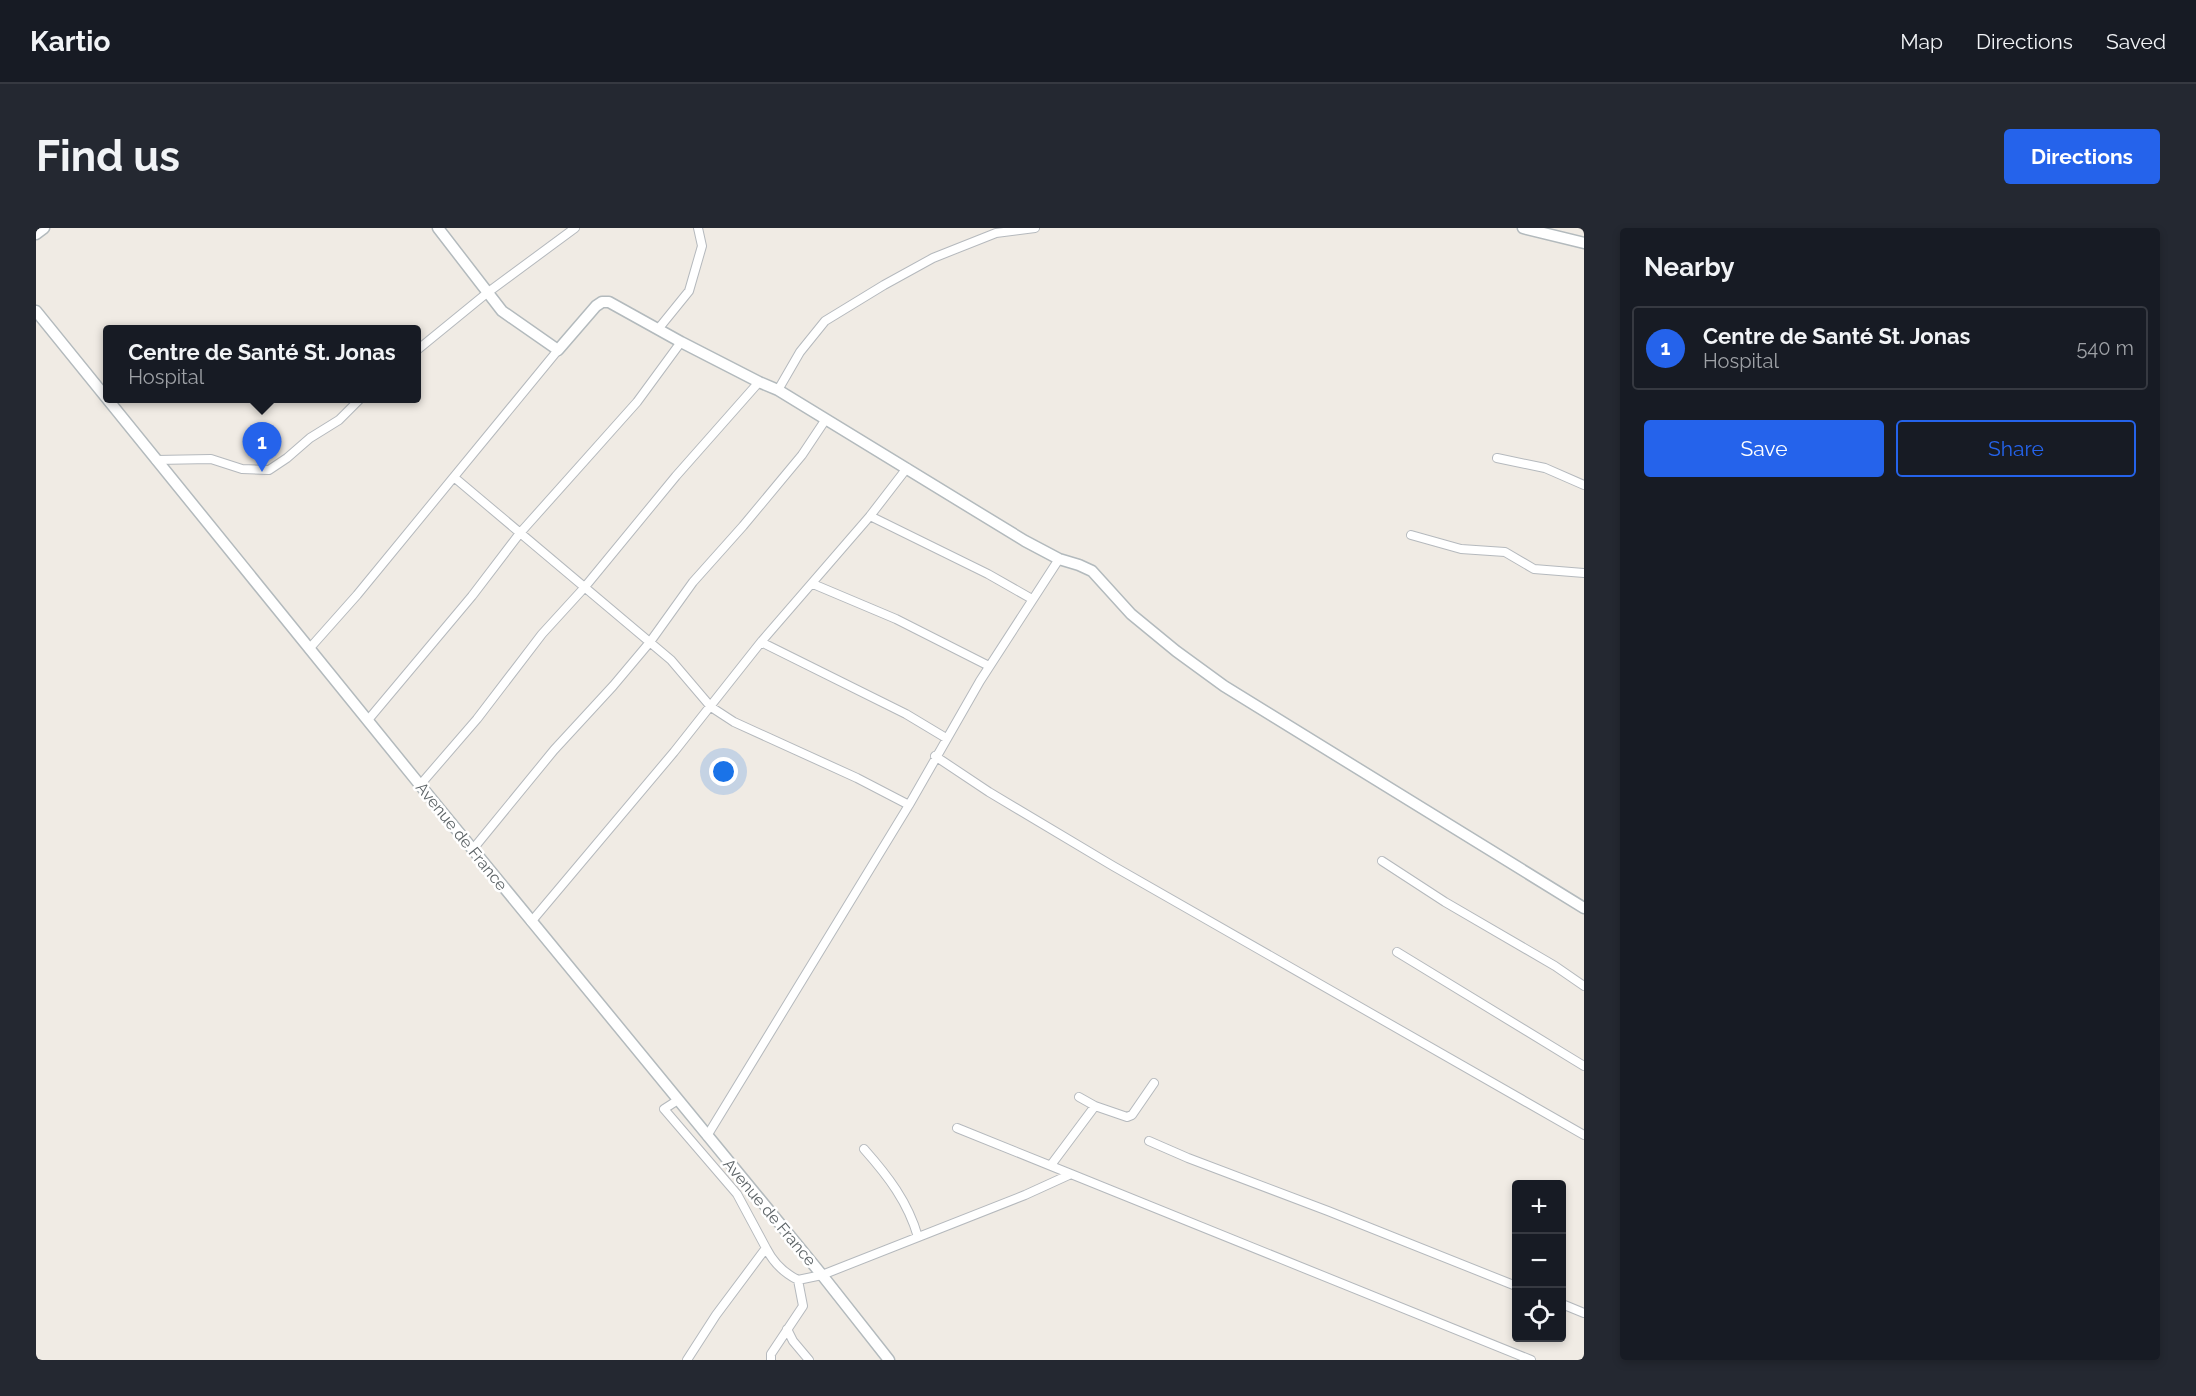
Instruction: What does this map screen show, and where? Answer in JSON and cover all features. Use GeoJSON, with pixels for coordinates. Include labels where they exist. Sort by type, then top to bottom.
{"type":"FeatureCollection","features":[{"type":"Feature","properties":{"kind":"street"},"geometry":{"type":"LineString","coordinates":[[36,234],[44,228]]}},
{"type":"Feature","properties":{"kind":"street"},"geometry":{"type":"LineString","coordinates":[[438,228],[487,293],[509,317],[558,350]]}},
{"type":"Feature","properties":{"kind":"street"},"geometry":{"type":"LineString","coordinates":[[421,348],[487,293],[576,228]]}},
{"type":"Feature","properties":{"kind":"street"},"geometry":{"type":"LineString","coordinates":[[659,328],[689,291],[702,246],[698,228]]}},
{"type":"Feature","properties":{"kind":"street"},"geometry":{"type":"LineString","coordinates":[[778,390],[800,352],[825,321],[933,258],[996,233],[1035,228]]}},
{"type":"Feature","properties":{"kind":"street"},"geometry":{"type":"LineString","coordinates":[[1523,228],[1584,243]]}},
{"type":"Feature","properties":{"kind":"street"},"geometry":{"type":"LineString","coordinates":[[309,649],[357,596],[596,306],[602,302],[609,302],[681,342],[778,390],[1006,530],[1059,559],[1092,571],[1131,614],[1224,686],[1584,908]]}},
{"type":"Feature","properties":{"kind":"street","name":"Avenue de France"},"geometry":{"type":"LineString","coordinates":[[36,311],[103,394]]}},
{"type":"Feature","properties":{"kind":"street"},"geometry":{"type":"LineString","coordinates":[[368,720],[472,596],[520,533],[637,402],[681,342]]}},
{"type":"Feature","properties":{"kind":"street"},"geometry":{"type":"LineString","coordinates":[[420,785],[477,719],[542,634],[584,588],[759,382]]}},
{"type":"Feature","properties":{"kind":"street","name":"Avenue de France"},"geometry":{"type":"LineString","coordinates":[[110,403],[890,1360]]}},
{"type":"Feature","properties":{"kind":"street"},"geometry":{"type":"LineString","coordinates":[[156,460],[211,459],[240,469],[269,470],[310,438],[339,420],[357,403]]}},
{"type":"Feature","properties":{"kind":"street"},"geometry":{"type":"LineString","coordinates":[[472,849],[554,750],[650,642],[693,582],[802,455],[826,419]]}},
{"type":"Feature","properties":{"kind":"street"},"geometry":{"type":"LineString","coordinates":[[1497,458],[1545,468],[1584,485]]}},
{"type":"Feature","properties":{"kind":"street"},"geometry":{"type":"LineString","coordinates":[[531,922],[711,707],[761,642],[870,516],[907,468]]}},
{"type":"Feature","properties":{"kind":"street"},"geometry":{"type":"LineString","coordinates":[[455,478],[674,663],[711,707],[734,722],[857,778],[909,805]]}},
{"type":"Feature","properties":{"kind":"street"},"geometry":{"type":"LineString","coordinates":[[870,516],[988,574],[1032,599]]}},
{"type":"Feature","properties":{"kind":"street"},"geometry":{"type":"LineString","coordinates":[[1411,535],[1461,549],[1505,552],[1534,569],[1584,573]]}},
{"type":"Feature","properties":{"kind":"street"},"geometry":{"type":"LineString","coordinates":[[707,1136],[909,805],[935,756],[989,666],[1059,559]]}},
{"type":"Feature","properties":{"kind":"street"},"geometry":{"type":"LineString","coordinates":[[813,584],[896,619],[989,666]]}},
{"type":"Feature","properties":{"kind":"street"},"geometry":{"type":"LineString","coordinates":[[761,642],[906,714],[946,738]]}},
{"type":"Feature","properties":{"kind":"street"},"geometry":{"type":"LineString","coordinates":[[935,756],[989,792],[1113,866],[1584,1135]]}},
{"type":"Feature","properties":{"kind":"street"},"geometry":{"type":"LineString","coordinates":[[1382,861],[1584,986]]}},
{"type":"Feature","properties":{"kind":"street"},"geometry":{"type":"LineString","coordinates":[[1397,952],[1584,1066]]}},
{"type":"Feature","properties":{"kind":"street"},"geometry":{"type":"LineString","coordinates":[[1078,1097],[1122,1116],[1130,1116],[1154,1083]]}},
{"type":"Feature","properties":{"kind":"street"},"geometry":{"type":"LineString","coordinates":[[678,1100],[664,1109],[737,1194],[770,1256],[787,1274],[798,1280],[822,1275],[1025,1196],[1071,1174]]}},
{"type":"Feature","properties":{"kind":"street"},"geometry":{"type":"LineString","coordinates":[[1051,1165],[1095,1106]]}},
{"type":"Feature","properties":{"kind":"street"},"geometry":{"type":"LineString","coordinates":[[957,1128],[1531,1360]]}},
{"type":"Feature","properties":{"kind":"street"},"geometry":{"type":"LineString","coordinates":[[1149,1141],[1512,1284]]}},
{"type":"Feature","properties":{"kind":"street"},"geometry":{"type":"LineString","coordinates":[[864,1149],[881,1167],[902,1198],[911,1214],[918,1237]]}},
{"type":"Feature","properties":{"kind":"street"},"geometry":{"type":"LineString","coordinates":[[689,1360],[716,1315],[766,1248]]}},
{"type":"Feature","properties":{"kind":"street"},"geometry":{"type":"LineString","coordinates":[[771,1360],[771,1354],[803,1306],[798,1280]]}},
{"type":"Feature","properties":{"kind":"street"},"geometry":{"type":"LineString","coordinates":[[1566,1306],[1584,1313]]}},
{"type":"Feature","properties":{"kind":"street"},"geometry":{"type":"LineString","coordinates":[[787,1329],[793,1341],[809,1360]]}},
{"type":"Feature","properties":{"kind":"place","name":"Centre de Santé St. Jonas"},"geometry":{"type":"Point","coordinates":[262,472]}}]}
